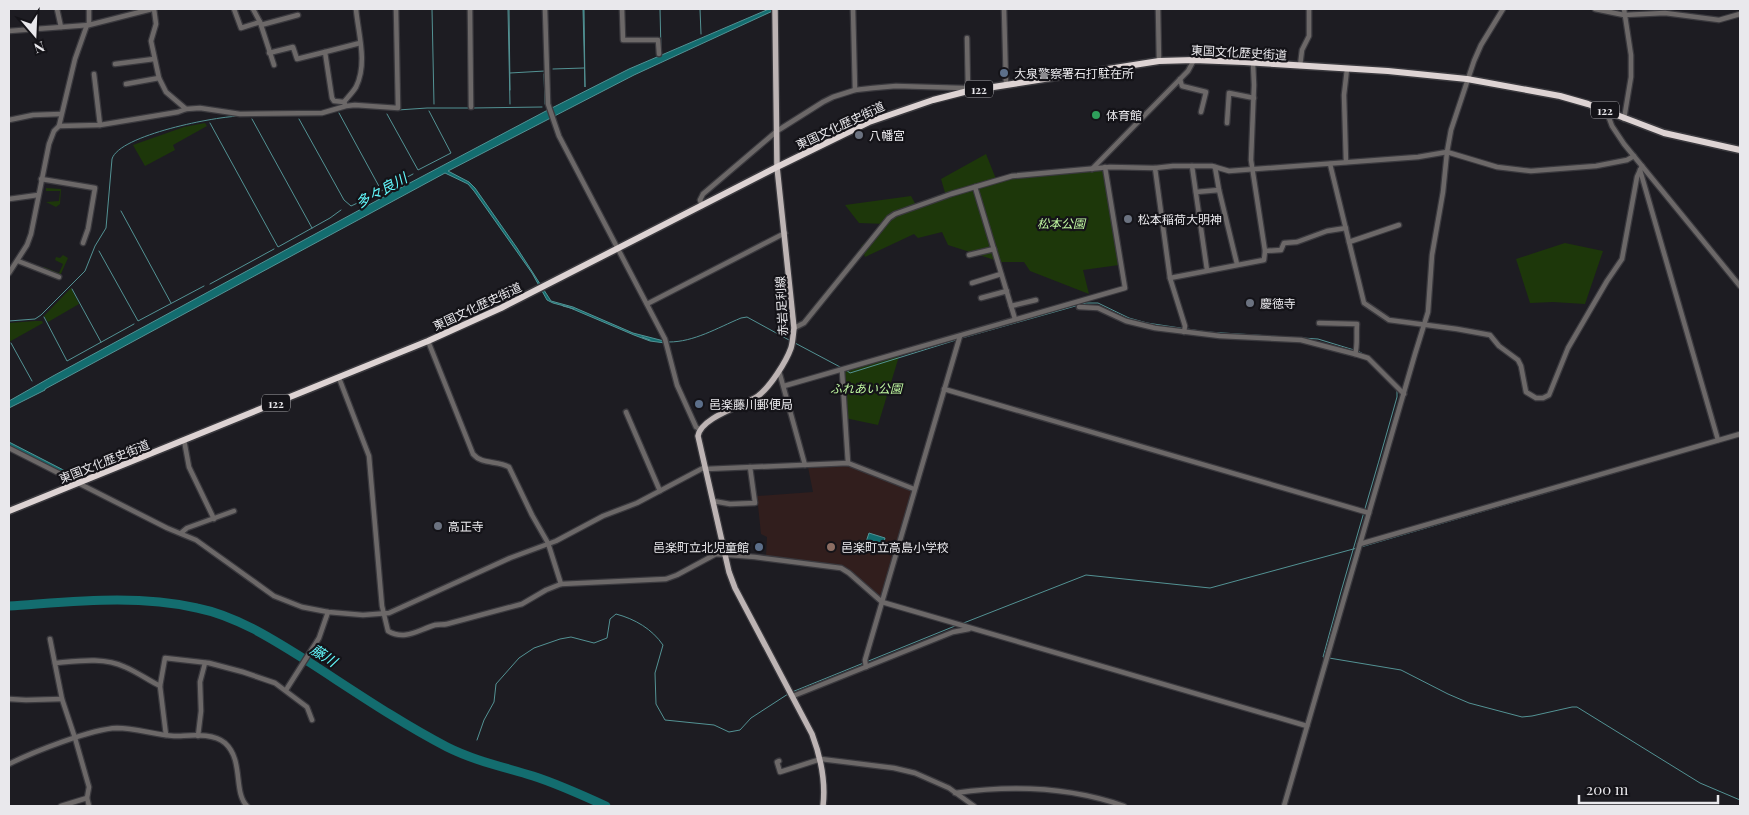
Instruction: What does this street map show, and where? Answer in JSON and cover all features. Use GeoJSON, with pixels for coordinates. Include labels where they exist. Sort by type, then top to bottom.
{"type":"FeatureCollection","features":[{"type":"Feature","properties":{"kind":"highway","name":"東国文化歴史街道"},"geometry":{"type":"LineString","coordinates":[[9,511],[339,378],[492,313],[777,167],[870,122],[933,100],[968,91],[1159,61],[1194,60],[1388,70],[1467,79],[1560,96],[1606,110],[1664,133],[1740,150]]}},
{"type":"Feature","properties":{"kind":"main road","name":"赤岩足利線"},"geometry":{"type":"LineString","coordinates":[[699,429],[708,422],[759,395],[779,370],[791,348],[794,328],[777,167],[775,9]]}},
{"type":"Feature","properties":{"kind":"main road"},"geometry":{"type":"LineString","coordinates":[[699,429],[699,442],[729,572],[735,588],[812,734],[821,759],[824,785],[823,806]]}},
{"type":"Feature","properties":{"kind":"street"},"geometry":{"type":"LineString","coordinates":[[57,9],[62,27]]}},
{"type":"Feature","properties":{"kind":"street"},"geometry":{"type":"LineString","coordinates":[[9,273],[18,261],[31,234],[49,144],[54,131],[59,126],[74,59],[88,25],[89,9]]}},
{"type":"Feature","properties":{"kind":"street"},"geometry":{"type":"LineString","coordinates":[[9,31],[88,25],[153,9],[156,24],[151,41],[159,78],[166,92],[186,109]]}},
{"type":"Feature","properties":{"kind":"street"},"geometry":{"type":"LineString","coordinates":[[235,9],[241,28],[298,15]]}},
{"type":"Feature","properties":{"kind":"street"},"geometry":{"type":"LineString","coordinates":[[253,9],[260,23],[274,65]]}},
{"type":"Feature","properties":{"kind":"street"},"geometry":{"type":"LineString","coordinates":[[59,126],[100,125],[186,109],[211,109],[240,114],[322,113],[345,104],[357,85],[361,63],[356,9]]}},
{"type":"Feature","properties":{"kind":"street"},"geometry":{"type":"LineString","coordinates":[[325,52],[334,101],[345,104],[398,108],[396,9]]}},
{"type":"Feature","properties":{"kind":"street"},"geometry":{"type":"LineString","coordinates":[[470,9],[471,107]]}},
{"type":"Feature","properties":{"kind":"street"},"geometry":{"type":"LineString","coordinates":[[546,9],[549,109],[558,136],[668,346],[677,385],[696,427],[699,429]]}},
{"type":"Feature","properties":{"kind":"street"},"geometry":{"type":"LineString","coordinates":[[622,9],[623,40],[658,40],[659,54]]}},
{"type":"Feature","properties":{"kind":"street"},"geometry":{"type":"LineString","coordinates":[[853,9],[855,90]]}},
{"type":"Feature","properties":{"kind":"street"},"geometry":{"type":"LineString","coordinates":[[1004,9],[1006,84]]}},
{"type":"Feature","properties":{"kind":"street"},"geometry":{"type":"LineString","coordinates":[[1158,9],[1159,61]]}},
{"type":"Feature","properties":{"kind":"street"},"geometry":{"type":"LineString","coordinates":[[1300,66],[1302,50],[1309,36],[1309,9]]}},
{"type":"Feature","properties":{"kind":"street"},"geometry":{"type":"LineString","coordinates":[[1284,806],[1425,325],[1430,300],[1432,255],[1443,192],[1447,152],[1457,110],[1481,45],[1503,9]]}},
{"type":"Feature","properties":{"kind":"street"},"geometry":{"type":"LineString","coordinates":[[1595,9],[1624,15],[1665,13],[1719,20],[1740,14]]}},
{"type":"Feature","properties":{"kind":"street"},"geometry":{"type":"LineString","coordinates":[[1624,9],[1631,55],[1631,77],[1624,118]]}},
{"type":"Feature","properties":{"kind":"street"},"geometry":{"type":"LineString","coordinates":[[967,38],[968,91]]}},
{"type":"Feature","properties":{"kind":"street"},"geometry":{"type":"LineString","coordinates":[[269,53],[293,47],[297,59],[360,43]]}},
{"type":"Feature","properties":{"kind":"street"},"geometry":{"type":"LineString","coordinates":[[115,64],[154,59]]}},
{"type":"Feature","properties":{"kind":"street"},"geometry":{"type":"LineString","coordinates":[[1092,168],[1188,71],[1194,60]]}},
{"type":"Feature","properties":{"kind":"street"},"geometry":{"type":"LineString","coordinates":[[1170,278],[1264,260],[1265,252],[1251,160],[1254,98],[1253,63]]}},
{"type":"Feature","properties":{"kind":"street"},"geometry":{"type":"LineString","coordinates":[[1346,162],[1344,95],[1347,69]]}},
{"type":"Feature","properties":{"kind":"street"},"geometry":{"type":"LineString","coordinates":[[94,74],[100,125]]}},
{"type":"Feature","properties":{"kind":"street"},"geometry":{"type":"LineString","coordinates":[[126,84],[159,78]]}},
{"type":"Feature","properties":{"kind":"street"},"geometry":{"type":"LineString","coordinates":[[1180,79],[1182,86],[1206,92],[1201,112]]}},
{"type":"Feature","properties":{"kind":"street"},"geometry":{"type":"LineString","coordinates":[[702,206],[700,200],[703,194],[776,131],[823,102],[855,90],[896,86],[963,88],[968,91]]}},
{"type":"Feature","properties":{"kind":"street"},"geometry":{"type":"LineString","coordinates":[[1227,123],[1229,93],[1254,98]]}},
{"type":"Feature","properties":{"kind":"street"},"geometry":{"type":"LineString","coordinates":[[1606,110],[1612,126],[1641,168],[1740,286]]}},
{"type":"Feature","properties":{"kind":"street"},"geometry":{"type":"LineString","coordinates":[[9,120],[33,115],[61,114]]}},
{"type":"Feature","properties":{"kind":"street"},"geometry":{"type":"LineString","coordinates":[[794,328],[804,323],[889,218],[895,214],[1012,176],[1105,167],[1155,168],[1192,166],[1215,167],[1228,171],[1418,157],[1447,152],[1497,167],[1531,171],[1596,166],[1627,160],[1634,156]]}},
{"type":"Feature","properties":{"kind":"street"},"geometry":{"type":"LineString","coordinates":[[1330,164],[1364,304],[1389,320],[1458,328],[1490,335],[1500,346],[1518,360],[1526,392],[1536,398],[1543,398],[1549,395],[1568,348],[1622,259],[1641,168]]}},
{"type":"Feature","properties":{"kind":"street"},"geometry":{"type":"LineString","coordinates":[[1192,166],[1206,270]]}},
{"type":"Feature","properties":{"kind":"street"},"geometry":{"type":"LineString","coordinates":[[784,386],[842,371],[1125,288],[1105,167]]}},
{"type":"Feature","properties":{"kind":"street"},"geometry":{"type":"LineString","coordinates":[[1215,167],[1237,264]]}},
{"type":"Feature","properties":{"kind":"street"},"geometry":{"type":"LineString","coordinates":[[1155,168],[1170,278],[1185,326],[1184,332]]}},
{"type":"Feature","properties":{"kind":"street"},"geometry":{"type":"LineString","coordinates":[[1641,168],[1718,440]]}},
{"type":"Feature","properties":{"kind":"street"},"geometry":{"type":"LineString","coordinates":[[41,179],[95,188],[88,229],[83,243]]}},
{"type":"Feature","properties":{"kind":"street"},"geometry":{"type":"LineString","coordinates":[[975,187],[1015,319]]}},
{"type":"Feature","properties":{"kind":"street"},"geometry":{"type":"LineString","coordinates":[[1196,192],[1219,190]]}},
{"type":"Feature","properties":{"kind":"street"},"geometry":{"type":"LineString","coordinates":[[9,199],[38,195]]}},
{"type":"Feature","properties":{"kind":"street"},"geometry":{"type":"LineString","coordinates":[[1349,242],[1399,225]]}},
{"type":"Feature","properties":{"kind":"street"},"geometry":{"type":"LineString","coordinates":[[1265,252],[1281,250],[1284,243],[1297,242],[1326,232],[1346,228]]}},
{"type":"Feature","properties":{"kind":"street"},"geometry":{"type":"LineString","coordinates":[[647,304],[785,233]]}},
{"type":"Feature","properties":{"kind":"street"},"geometry":{"type":"LineString","coordinates":[[969,255],[994,248]]}},
{"type":"Feature","properties":{"kind":"street"},"geometry":{"type":"LineString","coordinates":[[18,261],[59,277]]}},
{"type":"Feature","properties":{"kind":"street"},"geometry":{"type":"LineString","coordinates":[[972,283],[1002,274]]}},
{"type":"Feature","properties":{"kind":"street"},"geometry":{"type":"LineString","coordinates":[[981,298],[1006,291]]}},
{"type":"Feature","properties":{"kind":"street"},"geometry":{"type":"LineString","coordinates":[[1011,306],[1036,300]]}},
{"type":"Feature","properties":{"kind":"street"},"geometry":{"type":"LineString","coordinates":[[1079,307],[1098,308],[1126,321],[1140,325],[1220,336],[1301,340],[1355,354],[1368,358],[1404,394]]}},
{"type":"Feature","properties":{"kind":"street"},"geometry":{"type":"LineString","coordinates":[[1319,323],[1357,324],[1355,337],[1357,349],[1355,354]]}},
{"type":"Feature","properties":{"kind":"street"},"geometry":{"type":"LineString","coordinates":[[866,667],[865,660],[960,336]]}},
{"type":"Feature","properties":{"kind":"street"},"geometry":{"type":"LineString","coordinates":[[428,341],[473,454],[481,461],[504,464],[509,467],[548,544],[561,584]]}},
{"type":"Feature","properties":{"kind":"street"},"geometry":{"type":"LineString","coordinates":[[779,370],[805,465]]}},
{"type":"Feature","properties":{"kind":"street"},"geometry":{"type":"LineString","coordinates":[[842,371],[848,463]]}},
{"type":"Feature","properties":{"kind":"street"},"geometry":{"type":"LineString","coordinates":[[339,378],[369,456],[383,614],[388,631],[404,636],[412,635],[436,625],[447,624],[522,604],[546,590],[561,584],[666,579],[716,554],[724,554],[841,568],[882,602],[1307,726]]}},
{"type":"Feature","properties":{"kind":"street"},"geometry":{"type":"LineString","coordinates":[[944,388],[1370,513]]}},
{"type":"Feature","properties":{"kind":"street"},"geometry":{"type":"LineString","coordinates":[[626,412],[660,492]]}},
{"type":"Feature","properties":{"kind":"street"},"geometry":{"type":"LineString","coordinates":[[1360,544],[1740,434]]}},
{"type":"Feature","properties":{"kind":"street"},"geometry":{"type":"LineString","coordinates":[[184,440],[189,467],[214,519]]}},
{"type":"Feature","properties":{"kind":"street"},"geometry":{"type":"LineString","coordinates":[[9,448],[177,534],[200,542],[274,596],[302,607],[328,612],[363,615],[383,614],[414,602],[510,558],[556,541],[602,516],[637,503],[705,468],[848,463],[914,489]]}},
{"type":"Feature","properties":{"kind":"street"},"geometry":{"type":"LineString","coordinates":[[713,501],[730,504],[754,503],[750,467]]}},
{"type":"Feature","properties":{"kind":"street"},"geometry":{"type":"LineString","coordinates":[[177,534],[187,528],[234,512]]}},
{"type":"Feature","properties":{"kind":"street"},"geometry":{"type":"LineString","coordinates":[[286,690],[318,638],[328,612]]}},
{"type":"Feature","properties":{"kind":"street"},"geometry":{"type":"LineString","coordinates":[[791,694],[968,628]]}},
{"type":"Feature","properties":{"kind":"street"},"geometry":{"type":"LineString","coordinates":[[50,639],[62,699],[89,787],[87,798],[89,806]]}},
{"type":"Feature","properties":{"kind":"street"},"geometry":{"type":"LineString","coordinates":[[166,735],[160,686],[165,658],[205,663],[243,672],[275,684],[286,690],[307,707],[312,720]]}},
{"type":"Feature","properties":{"kind":"street"},"geometry":{"type":"LineString","coordinates":[[56,663],[90,660],[117,663],[160,686]]}},
{"type":"Feature","properties":{"kind":"street"},"geometry":{"type":"LineString","coordinates":[[198,736],[201,711],[200,682],[205,663]]}},
{"type":"Feature","properties":{"kind":"street"},"geometry":{"type":"LineString","coordinates":[[9,699],[62,699]]}},
{"type":"Feature","properties":{"kind":"street"},"geometry":{"type":"LineString","coordinates":[[9,764],[75,738],[118,728],[166,735],[217,738],[235,752],[241,796],[247,806]]}},
{"type":"Feature","properties":{"kind":"street"},"geometry":{"type":"LineString","coordinates":[[778,760],[780,772],[821,759],[894,768],[915,773],[955,793],[974,806]]}},
{"type":"Feature","properties":{"kind":"street"},"geometry":{"type":"LineString","coordinates":[[955,793],[986,788],[1038,789],[1080,794],[1124,806]]}},
{"type":"Feature","properties":{"kind":"street"},"geometry":{"type":"LineString","coordinates":[[61,806],[87,798]]}},
{"type":"Feature","properties":{"kind":"shaded area","name":"邑楽町立高島小学校"},"geometry":{"type":"Polygon","coordinates":[[[848,465],[912,491],[881,596],[879,597],[845,567],[766,556],[767,537],[761,534],[757,496],[813,492],[808,467],[848,465]]]}},
{"type":"Feature","properties":{"kind":"green space"},"geometry":{"type":"Polygon","coordinates":[[[205,123],[207,126],[173,145],[175,150],[145,166],[133,145],[184,127],[205,123]]]}},
{"type":"Feature","properties":{"kind":"green space","name":"松本公園"},"geometry":{"type":"Polygon","coordinates":[[[986,154],[996,179],[1103,167],[1119,265],[1083,270],[1089,294],[1030,271],[1024,262],[1001,262],[948,245],[942,232],[918,238],[914,234],[865,257],[861,246],[886,224],[859,223],[845,205],[911,196],[917,207],[946,196],[941,179],[986,154]]]}},
{"type":"Feature","properties":{"kind":"green space"},"geometry":{"type":"Polygon","coordinates":[[[46,188],[61,189],[60,204],[56,207],[46,202],[59,201],[60,191],[46,191],[46,188]]]}},
{"type":"Feature","properties":{"kind":"green space"},"geometry":{"type":"Polygon","coordinates":[[[1565,243],[1603,251],[1585,304],[1530,303],[1516,259],[1565,243]]]}},
{"type":"Feature","properties":{"kind":"green space"},"geometry":{"type":"Polygon","coordinates":[[[63,255],[68,258],[60,276],[43,269],[44,267],[59,273],[63,264],[55,260],[56,257],[60,258],[63,255]]]}},
{"type":"Feature","properties":{"kind":"green space"},"geometry":{"type":"Polygon","coordinates":[[[71,288],[79,304],[48,322],[44,316],[71,288]]]}},
{"type":"Feature","properties":{"kind":"green space"},"geometry":{"type":"Polygon","coordinates":[[[42,321],[43,323],[9,342],[9,323],[42,321]]]}},
{"type":"Feature","properties":{"kind":"green space","name":"ふれあい公園"},"geometry":{"type":"Polygon","coordinates":[[[900,353],[878,425],[845,418],[842,371],[900,353]]]}},
{"type":"Feature","properties":{"kind":"water"},"geometry":{"type":"Polygon","coordinates":[[[583,9],[584,9],[585,87],[583,9]]]}},
{"type":"Feature","properties":{"kind":"water"},"geometry":{"type":"Polygon","coordinates":[[[769,9],[777,9],[634,75],[448,171],[469,182],[475,188],[551,301],[573,307],[633,333],[664,341],[665,343],[650,341],[547,300],[532,273],[474,191],[468,184],[445,173],[9,408],[9,401],[53,376],[544,112],[629,69],[769,9]]]}},
{"type":"Feature","properties":{"kind":"water"},"geometry":{"type":"Polygon","coordinates":[[[9,442],[79,478],[76,479],[9,445],[9,442]]]}},
{"type":"Feature","properties":{"kind":"water"},"geometry":{"type":"Polygon","coordinates":[[[869,533],[885,538],[883,546],[866,542],[869,533]]]}},
{"type":"Feature","properties":{"kind":"waterway"},"geometry":{"type":"LineString","coordinates":[[432,9],[434,104]]}},
{"type":"Feature","properties":{"kind":"waterway"},"geometry":{"type":"LineString","coordinates":[[508,9],[510,104]]}},
{"type":"Feature","properties":{"kind":"waterway"},"geometry":{"type":"LineString","coordinates":[[509,9],[510,90]]}},
{"type":"Feature","properties":{"kind":"waterway"},"geometry":{"type":"LineString","coordinates":[[660,9],[661,51]]}},
{"type":"Feature","properties":{"kind":"waterway"},"geometry":{"type":"LineString","coordinates":[[700,9],[701,34]]}},
{"type":"Feature","properties":{"kind":"waterway"},"geometry":{"type":"LineString","coordinates":[[553,69],[584,68]]}},
{"type":"Feature","properties":{"kind":"waterway"},"geometry":{"type":"LineString","coordinates":[[510,73],[545,71]]}},
{"type":"Feature","properties":{"kind":"waterway"},"geometry":{"type":"LineString","coordinates":[[544,74],[545,104]]}},
{"type":"Feature","properties":{"kind":"waterway"},"geometry":{"type":"LineString","coordinates":[[473,108],[542,107]]}},
{"type":"Feature","properties":{"kind":"waterway"},"geometry":{"type":"LineString","coordinates":[[398,110],[469,108]]}},
{"type":"Feature","properties":{"kind":"waterway"},"geometry":{"type":"LineString","coordinates":[[383,109],[394,110]]}},
{"type":"Feature","properties":{"kind":"waterway"},"geometry":{"type":"LineString","coordinates":[[387,114],[418,170],[451,153],[429,111]]}},
{"type":"Feature","properties":{"kind":"waterway","name":"多々良川"},"geometry":{"type":"LineString","coordinates":[[339,113],[381,190]]}},
{"type":"Feature","properties":{"kind":"waterway"},"geometry":{"type":"LineString","coordinates":[[245,116],[303,115]]}},
{"type":"Feature","properties":{"kind":"waterway"},"geometry":{"type":"LineString","coordinates":[[9,321],[35,319],[85,271],[95,246],[106,228],[112,159],[119,150],[132,142],[170,128],[212,119],[241,116]]}},
{"type":"Feature","properties":{"kind":"waterway"},"geometry":{"type":"LineString","coordinates":[[252,119],[312,228]]}},
{"type":"Feature","properties":{"kind":"waterway","name":"多々良川"},"geometry":{"type":"LineString","coordinates":[[299,119],[344,200],[351,206],[413,174]]}},
{"type":"Feature","properties":{"kind":"waterway"},"geometry":{"type":"LineString","coordinates":[[210,123],[278,247],[341,210]]}},
{"type":"Feature","properties":{"kind":"waterway"},"geometry":{"type":"LineString","coordinates":[[121,211],[171,303]]}},
{"type":"Feature","properties":{"kind":"waterway"},"geometry":{"type":"LineString","coordinates":[[210,284],[274,249]]}},
{"type":"Feature","properties":{"kind":"waterway"},"geometry":{"type":"LineString","coordinates":[[99,251],[138,321],[204,286]]}},
{"type":"Feature","properties":{"kind":"waterway"},"geometry":{"type":"LineString","coordinates":[[72,289],[101,342]]}},
{"type":"Feature","properties":{"kind":"waterway"},"geometry":{"type":"LineString","coordinates":[[962,338],[1086,303],[1098,303],[1129,318],[1147,323],[1207,332],[1318,339],[1354,350]]}},
{"type":"Feature","properties":{"kind":"waterway"},"geometry":{"type":"LineString","coordinates":[[563,306],[574,309]]}},
{"type":"Feature","properties":{"kind":"waterway"},"geometry":{"type":"LineString","coordinates":[[44,317],[67,361],[134,324]]}},
{"type":"Feature","properties":{"kind":"waterway"},"geometry":{"type":"LineString","coordinates":[[669,342],[687,340],[747,317],[789,340]]}},
{"type":"Feature","properties":{"kind":"waterway"},"geometry":{"type":"LineString","coordinates":[[642,337],[650,340]]}},
{"type":"Feature","properties":{"kind":"waterway"},"geometry":{"type":"LineString","coordinates":[[846,370],[850,373],[956,340]]}},
{"type":"Feature","properties":{"kind":"waterway"},"geometry":{"type":"LineString","coordinates":[[11,343],[32,381]]}},
{"type":"Feature","properties":{"kind":"waterway"},"geometry":{"type":"LineString","coordinates":[[795,343],[842,368]]}},
{"type":"Feature","properties":{"kind":"waterway"},"geometry":{"type":"LineString","coordinates":[[1358,351],[1374,360],[1393,380]]}},
{"type":"Feature","properties":{"kind":"waterway"},"geometry":{"type":"LineString","coordinates":[[1397,390],[1397,397],[1323,657],[1401,670],[1469,703],[1522,717],[1577,707],[1700,783],[1740,800]]}},
{"type":"Feature","properties":{"kind":"waterway"},"geometry":{"type":"LineString","coordinates":[[1361,547],[1740,436]]}},
{"type":"Feature","properties":{"kind":"waterway"},"geometry":{"type":"LineString","coordinates":[[961,624],[1086,575],[1210,588],[1357,548]]}},
{"type":"Feature","properties":{"kind":"waterway","name":"藤川"},"geometry":{"type":"LineString","coordinates":[[9,606],[127,600],[174,604],[212,612],[241,623],[269,637],[394,717],[447,747],[479,760],[552,783],[606,806]]}},
{"type":"Feature","properties":{"kind":"waterway"},"geometry":{"type":"LineString","coordinates":[[477,740],[484,720],[494,702],[496,684],[519,658],[534,648],[560,639],[571,637],[594,643],[607,638],[610,619],[616,614],[642,625],[654,634],[663,645],[655,673],[656,704],[665,720],[714,725],[729,732],[740,730],[751,718],[788,694]]}},
{"type":"Feature","properties":{"kind":"waterway"},"geometry":{"type":"LineString","coordinates":[[792,692],[955,626]]}},
{"type":"Feature","properties":{"kind":"place","name":"大泉警察署石打駐在所"},"geometry":{"type":"Point","coordinates":[1004,73]}},
{"type":"Feature","properties":{"kind":"place","name":"体育館"},"geometry":{"type":"Point","coordinates":[1096,115]}},
{"type":"Feature","properties":{"kind":"place","name":"八幡宮"},"geometry":{"type":"Point","coordinates":[859,135]}},
{"type":"Feature","properties":{"kind":"place","name":"松本稲荷大明神"},"geometry":{"type":"Point","coordinates":[1128,219]}},
{"type":"Feature","properties":{"kind":"place","name":"慶徳寺"},"geometry":{"type":"Point","coordinates":[1250,303]}},
{"type":"Feature","properties":{"kind":"place","name":"邑楽藤川郵便局"},"geometry":{"type":"Point","coordinates":[699,404]}},
{"type":"Feature","properties":{"kind":"place","name":"高正寺"},"geometry":{"type":"Point","coordinates":[438,526]}},
{"type":"Feature","properties":{"kind":"place","name":"邑楽町立北児童館"},"geometry":{"type":"Point","coordinates":[759,547]}},
{"type":"Feature","properties":{"kind":"place","name":"邑楽町立高島小学校"},"geometry":{"type":"Point","coordinates":[831,547]}}]}
